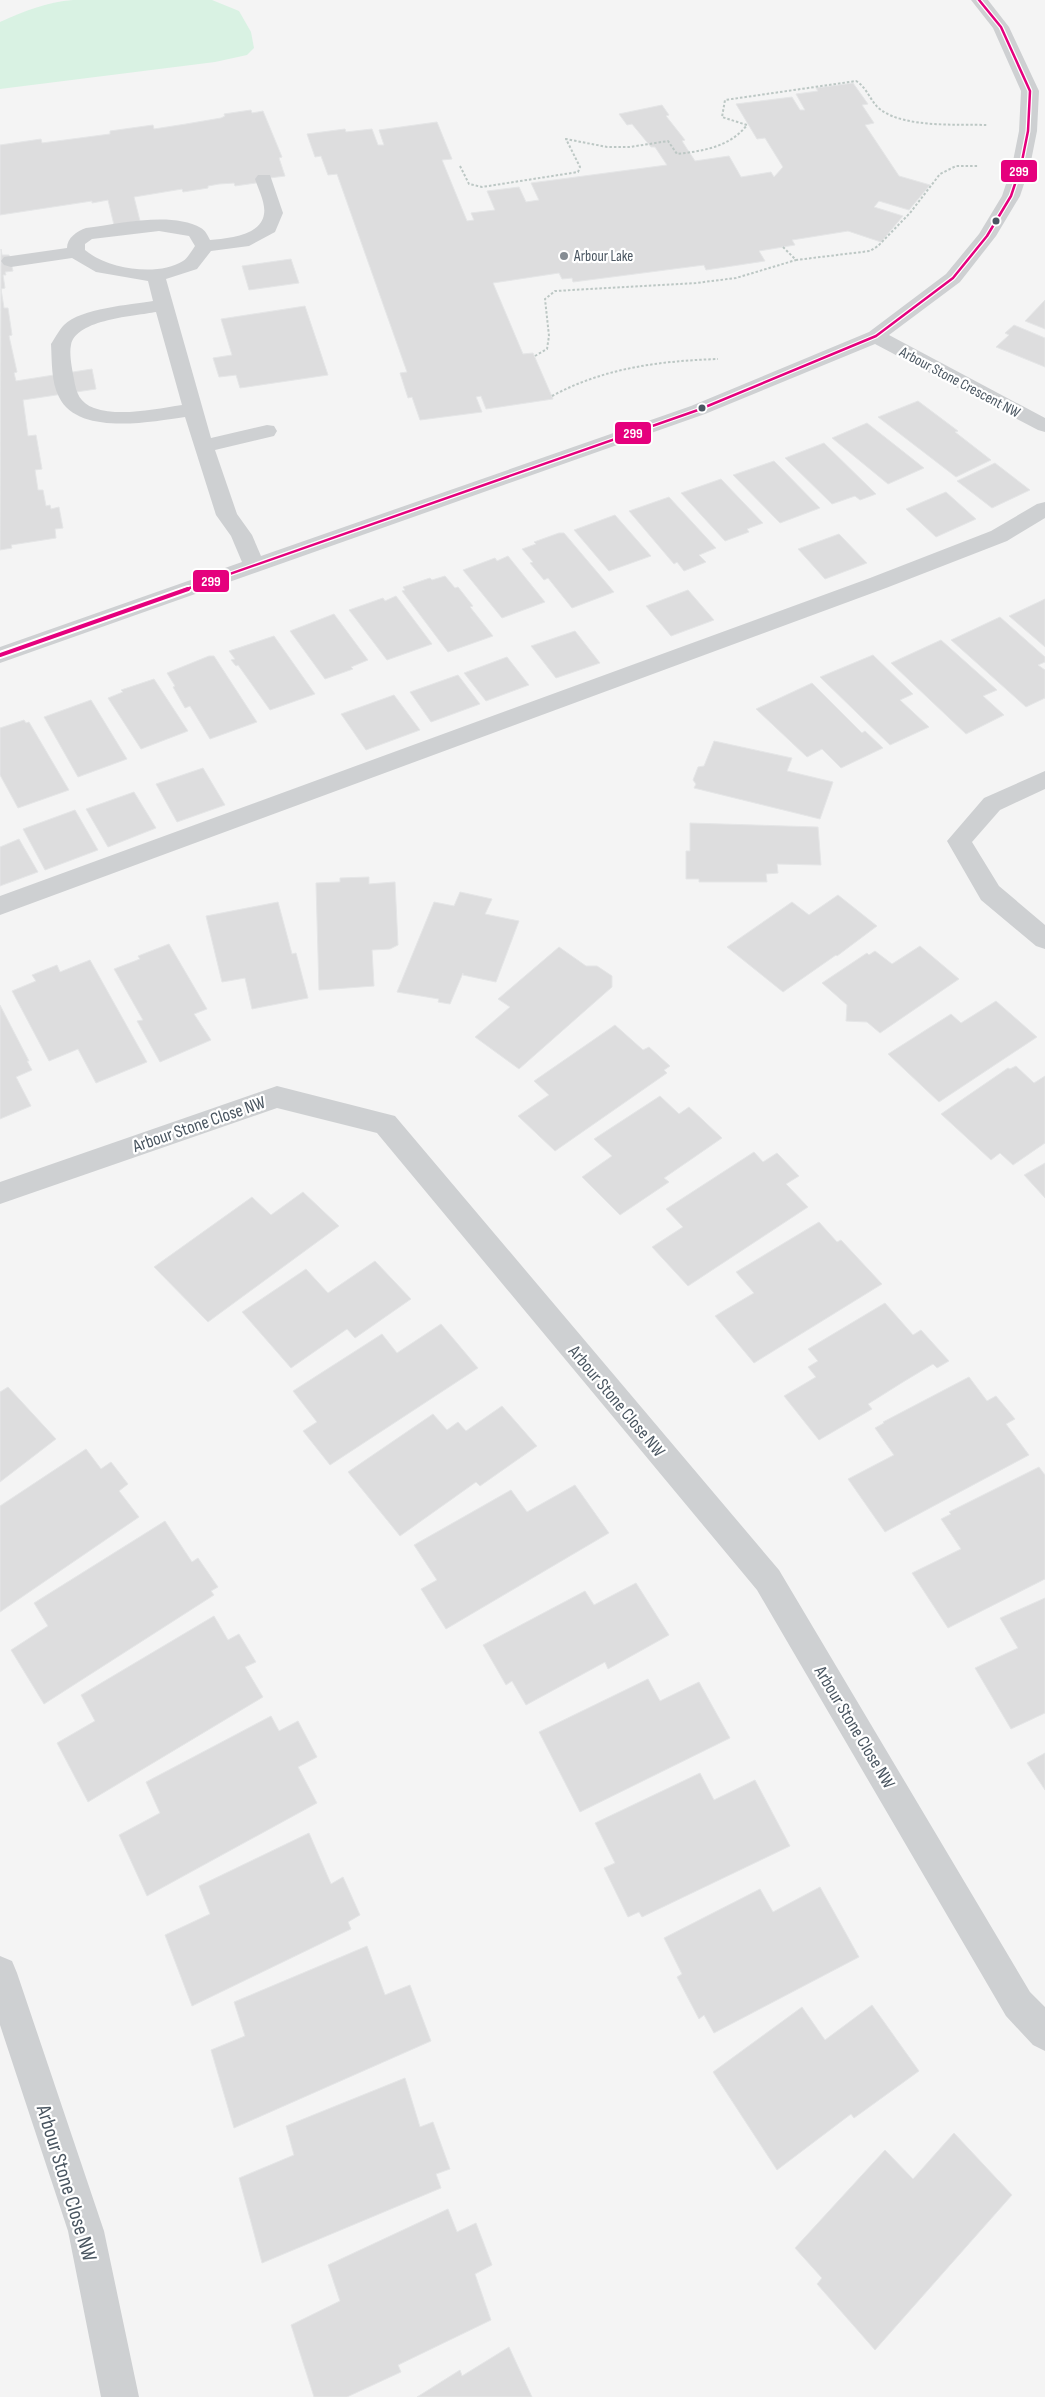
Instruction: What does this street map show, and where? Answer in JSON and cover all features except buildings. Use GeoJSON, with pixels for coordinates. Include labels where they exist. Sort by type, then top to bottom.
{"type":"FeatureCollection","features":[{"type":"Feature","properties":{"kind":"street"},"geometry":{"type":"LineString","coordinates":[[0,655],[698,410],[876,336],[953,278],[987,236],[1011,196],[1021,166],[1038,90],[1001,28],[979,0]]}},
{"type":"Feature","properties":{"kind":"street"},"geometry":{"type":"LineString","coordinates":[[204,246],[196,232],[181,228],[159,226],[86,234],[76,243],[76,252],[83,260],[96,266],[133,274],[156,276],[190,264],[204,246],[242,242],[268,228],[274,213],[264,179]]}},
{"type":"Feature","properties":{"kind":"street"},"geometry":{"type":"LineString","coordinates":[[11,261],[76,252]]}},
{"type":"Feature","properties":{"kind":"street"},"geometry":{"type":"LineString","coordinates":[[156,276],[203,446],[227,515],[241,535],[254,566]]}},
{"type":"Feature","properties":{"kind":"street"},"geometry":{"type":"LineString","coordinates":[[163,305],[100,317],[81,322],[72,328],[61,344],[68,397],[77,408],[89,414],[103,416],[193,410]]}},
{"type":"Feature","properties":{"kind":"street","name":"Arbour Stone Crescent NW"},"geometry":{"type":"LineString","coordinates":[[876,336],[1045,426]]}},
{"type":"Feature","properties":{"kind":"street"},"geometry":{"type":"LineString","coordinates":[[203,446],[267,431]]}},
{"type":"Feature","properties":{"kind":"street"},"geometry":{"type":"LineString","coordinates":[[0,906],[887,579],[999,536],[1045,509]]}},
{"type":"Feature","properties":{"kind":"street"},"geometry":{"type":"LineString","coordinates":[[1045,779],[992,804],[959,841],[990,893],[1045,940]]}},
{"type":"Feature","properties":{"kind":"street","name":"Arbour Stone Close NW"},"geometry":{"type":"LineString","coordinates":[[0,1193],[277,1097],[386,1124],[768,1580],[1018,2004],[1045,2033]]}},
{"type":"Feature","properties":{"kind":"street","name":"Arbour Stone Close NW"},"geometry":{"type":"LineString","coordinates":[[0,1973],[86,2231],[120,2397]]}},
{"type":"Feature","properties":{"kind":"path"},"geometry":{"type":"LineString","coordinates":[[460,166],[467,184],[471,187],[482,187],[578,172],[580,167],[566,139],[607,147],[630,147],[668,141],[677,154],[704,150],[742,134],[747,125],[722,117],[725,100],[856,82],[863,84],[879,108],[890,115],[915,120],[988,125]]}},
{"type":"Feature","properties":{"kind":"path"},"geometry":{"type":"LineString","coordinates":[[535,356],[547,348],[551,337],[544,308],[545,299],[555,291],[696,283],[736,278],[796,260],[870,251],[878,246],[910,213],[940,174],[956,166],[979,166]]}},
{"type":"Feature","properties":{"kind":"path"},"geometry":{"type":"LineString","coordinates":[[783,247],[796,260]]}},
{"type":"Feature","properties":{"kind":"path"},"geometry":{"type":"LineString","coordinates":[[552,396],[567,386],[598,375],[635,366],[664,362],[723,359]]}},
{"type":"Feature","properties":{"kind":"green space"},"geometry":{"type":"Polygon","coordinates":[[[73,0],[212,0],[239,11],[251,32],[254,48],[247,55],[215,62],[0,89],[0,22],[36,8],[73,0]]]}},
{"type":"Feature","properties":{"kind":"transit line","name":"299"},"geometry":{"type":"LineString","coordinates":[[0,655],[698,410],[876,336],[953,278],[987,236],[1011,196],[1021,166],[1028,131],[1030,91],[1001,27],[979,0]]}},
{"type":"Feature","properties":{"kind":"place","name":"Arbour Lake"},"geometry":{"type":"Point","coordinates":[564,256]}}]}
